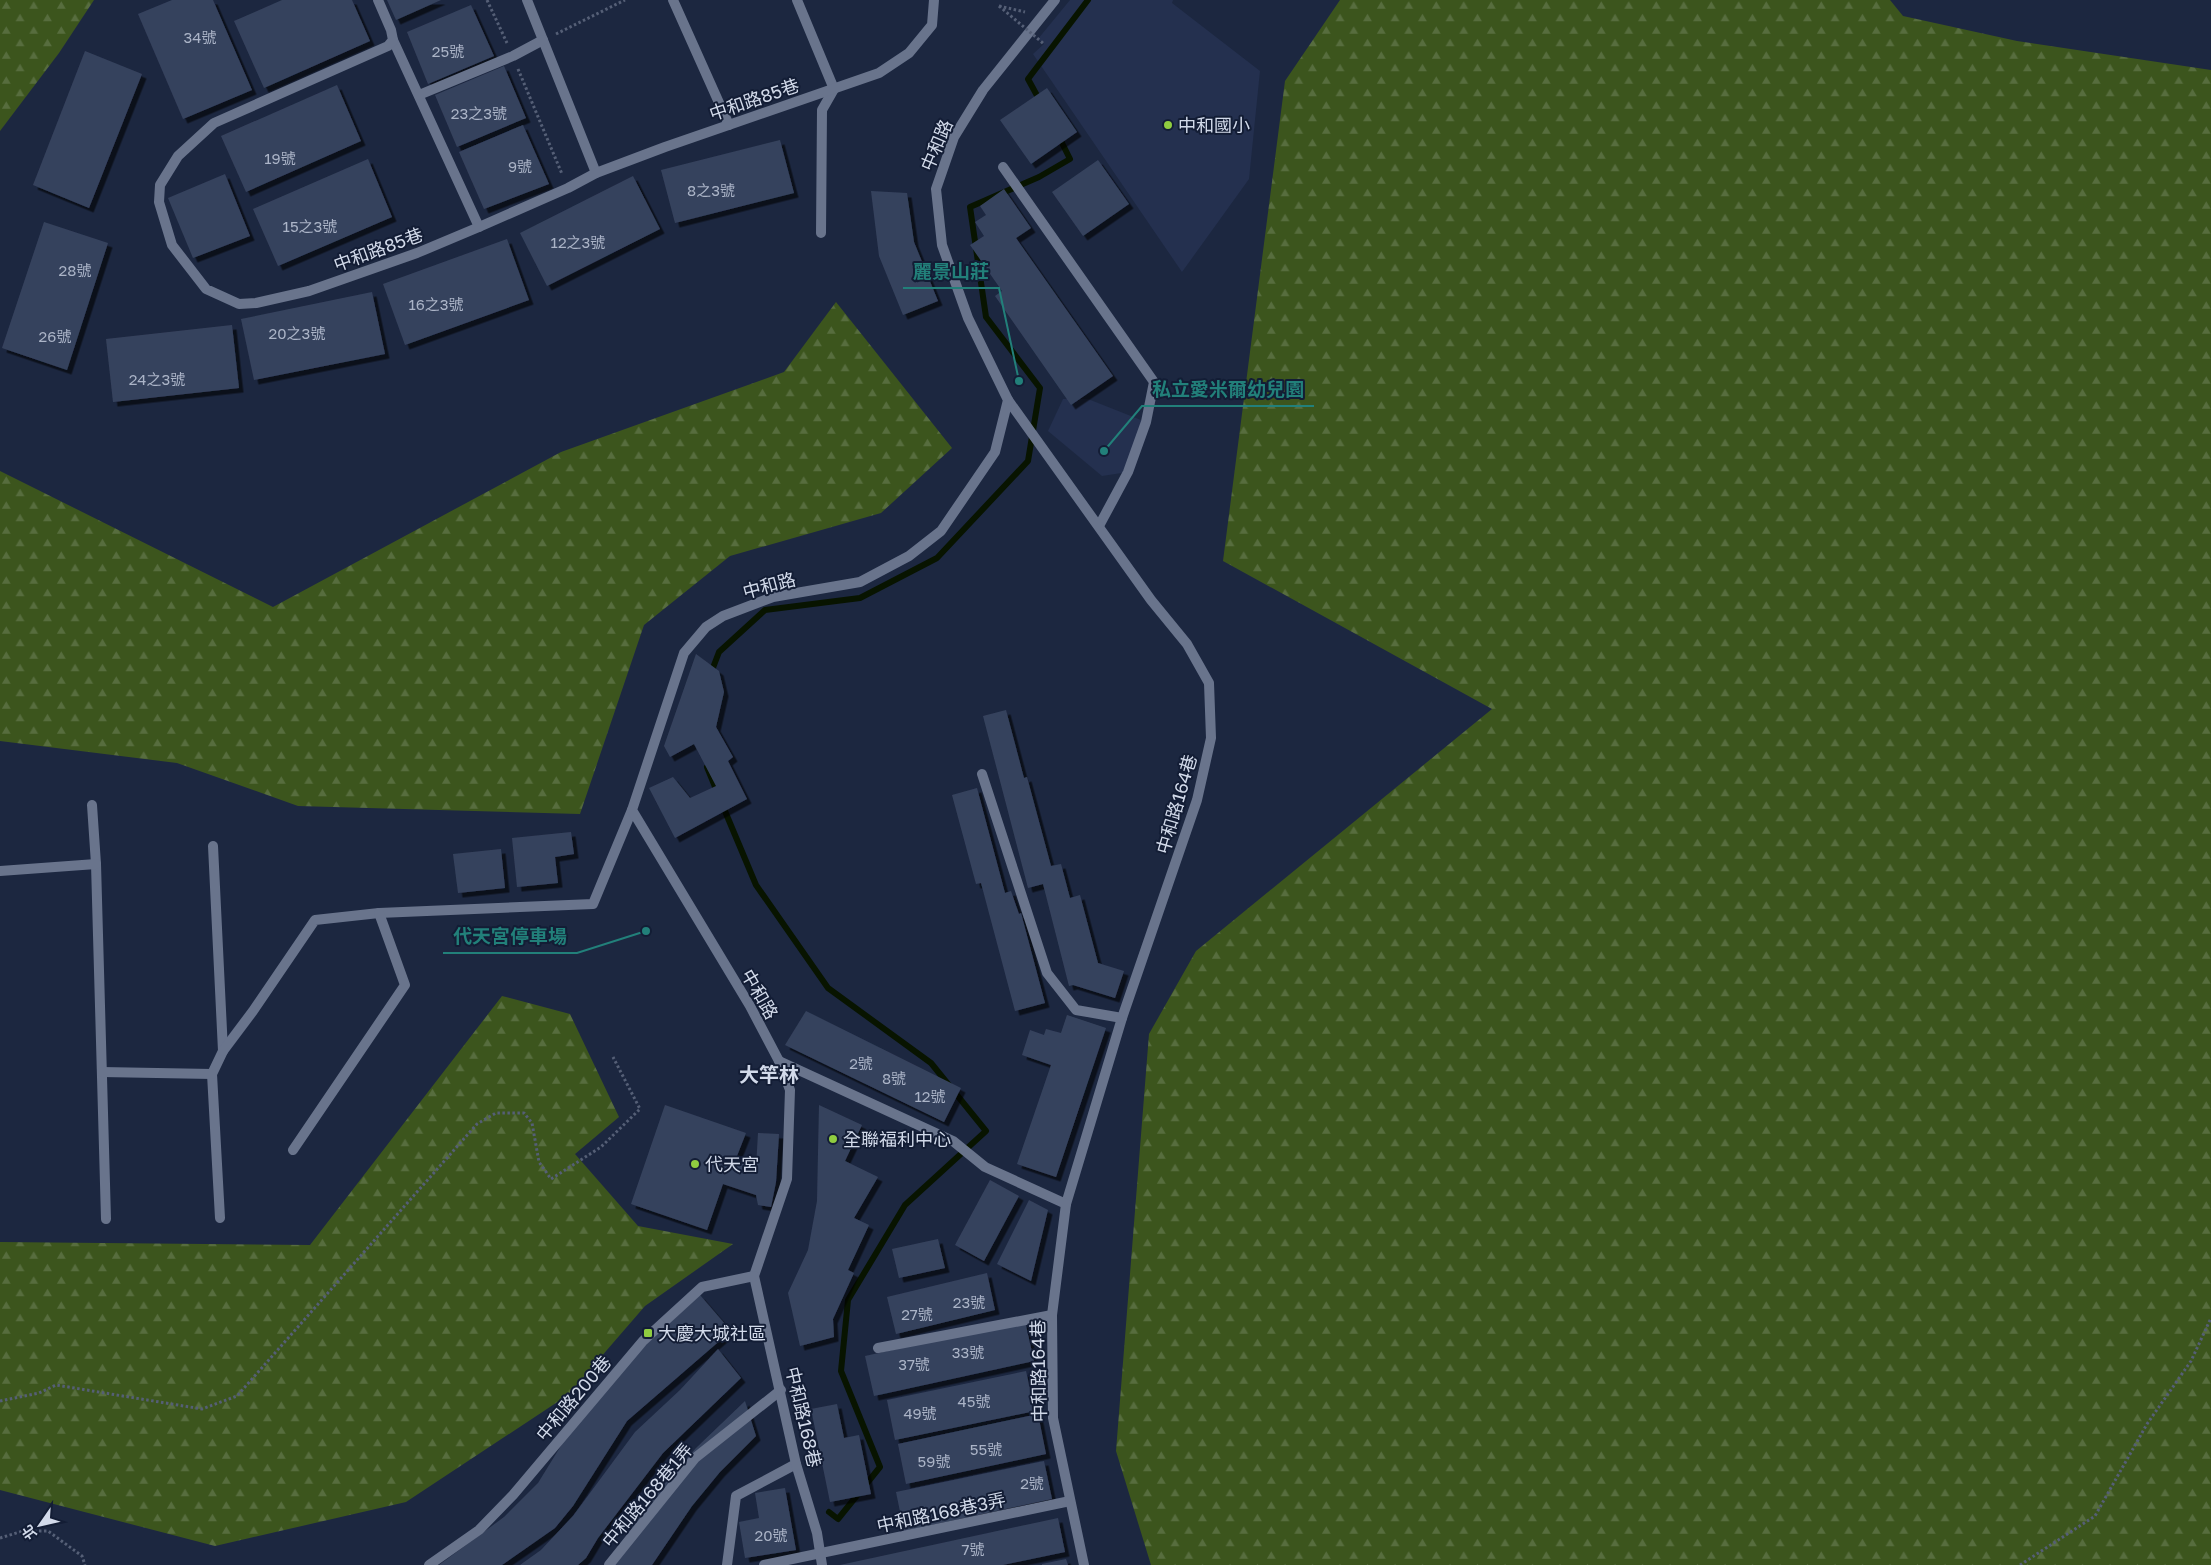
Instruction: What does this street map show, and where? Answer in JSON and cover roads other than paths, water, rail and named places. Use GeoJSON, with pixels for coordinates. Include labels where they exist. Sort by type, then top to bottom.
{"type":"FeatureCollection","features":[{"type":"Feature","properties":{"kind":"street"},"geometry":{"type":"LineString","coordinates":[[378,0],[391,30],[393,40],[479,227]]}},
{"type":"Feature","properties":{"kind":"street"},"geometry":{"type":"LineString","coordinates":[[527,0],[596,173]]}},
{"type":"Feature","properties":{"kind":"street"},"geometry":{"type":"LineString","coordinates":[[673,0],[729,125]]}},
{"type":"Feature","properties":{"kind":"street"},"geometry":{"type":"LineString","coordinates":[[797,0],[834,89],[822,110],[822,233]]}},
{"type":"Feature","properties":{"kind":"street","name":"中和路85巷"},"geometry":{"type":"LineString","coordinates":[[393,40],[382,50],[331,70],[214,123],[178,156],[160,185],[159,202],[172,245],[206,288],[239,304],[256,303],[309,291],[417,253],[568,188],[596,173],[879,73],[908,53],[932,25],[934,0]]}},
{"type":"Feature","properties":{"kind":"street","name":"中和路"},"geometry":{"type":"LineString","coordinates":[[754,1276],[787,1178],[790,1090],[779,1061],[750,1006],[632,810],[684,653],[706,627],[723,616],[773,597],[860,582],[909,556],[941,531],[995,452],[1008,400],[968,318],[942,245],[936,189],[954,137],[983,90],[1055,0]]}},
{"type":"Feature","properties":{"kind":"street"},"geometry":{"type":"LineString","coordinates":[[419,95],[513,56],[543,40]]}},
{"type":"Feature","properties":{"kind":"street"},"geometry":{"type":"LineString","coordinates":[[1006,171],[1154,382],[1146,422],[1128,472],[1099,526]]}},
{"type":"Feature","properties":{"kind":"street","name":"中和路164巷"},"geometry":{"type":"LineString","coordinates":[[1008,400],[1151,600],[1187,644],[1209,684],[1211,738],[1197,800],[1122,1018],[1066,1204],[1052,1315],[1053,1418],[1084,1565]]}},
{"type":"Feature","properties":{"kind":"street"},"geometry":{"type":"LineString","coordinates":[[982,774],[1047,973],[1076,1010],[1122,1018]]}},
{"type":"Feature","properties":{"kind":"street"},"geometry":{"type":"LineString","coordinates":[[92,805],[96,864],[106,1219]]}},
{"type":"Feature","properties":{"kind":"street"},"geometry":{"type":"LineString","coordinates":[[220,1218],[212,1074],[223,1051],[254,1011],[315,920],[379,913],[592,904],[632,810]]}},
{"type":"Feature","properties":{"kind":"street"},"geometry":{"type":"LineString","coordinates":[[214,846],[223,1051]]}},
{"type":"Feature","properties":{"kind":"street"},"geometry":{"type":"LineString","coordinates":[[0,871],[96,864]]}},
{"type":"Feature","properties":{"kind":"street"},"geometry":{"type":"LineString","coordinates":[[293,1150],[405,985],[379,913]]}},
{"type":"Feature","properties":{"kind":"street"},"geometry":{"type":"LineString","coordinates":[[779,1061],[953,1141],[985,1167],[1066,1204]]}},
{"type":"Feature","properties":{"kind":"street"},"geometry":{"type":"LineString","coordinates":[[102,1072],[212,1074]]}},
{"type":"Feature","properties":{"kind":"street","name":"中和路168巷"},"geometry":{"type":"LineString","coordinates":[[754,1276],[796,1464],[817,1534],[821,1560]]}},
{"type":"Feature","properties":{"kind":"street","name":"中和路200巷"},"geometry":{"type":"LineString","coordinates":[[429,1565],[479,1530],[513,1495],[643,1341],[702,1287],[754,1276]]}},
{"type":"Feature","properties":{"kind":"street"},"geometry":{"type":"LineString","coordinates":[[878,1348],[1052,1315]]}},
{"type":"Feature","properties":{"kind":"street","name":"中和路168巷1弄"},"geometry":{"type":"LineString","coordinates":[[609,1565],[695,1458],[781,1390]]}},
{"type":"Feature","properties":{"kind":"street"},"geometry":{"type":"LineString","coordinates":[[727,1565],[736,1496],[796,1464]]}},
{"type":"Feature","properties":{"kind":"street","name":"中和路168巷3弄"},"geometry":{"type":"LineString","coordinates":[[764,1565],[821,1560],[1070,1501]]}},
{"type":"Feature","properties":{"kind":"waterway"},"geometry":{"type":"LineString","coordinates":[[1040,101],[1028,79],[1088,0]]}},
{"type":"Feature","properties":{"kind":"waterway"},"geometry":{"type":"LineString","coordinates":[[711,673],[719,652],[765,610],[860,598],[937,558],[1028,461],[1040,388],[986,317],[970,207],[1039,177],[1070,159],[1059,137]]}},
{"type":"Feature","properties":{"kind":"waterway"},"geometry":{"type":"LineString","coordinates":[[707,767],[718,794]]}},
{"type":"Feature","properties":{"kind":"waterway"},"geometry":{"type":"LineString","coordinates":[[722,804],[756,885],[828,988],[931,1063],[986,1131],[905,1205],[848,1300],[841,1371],[880,1467],[838,1519],[829,1512]]}},
{"type":"Feature","properties":{"kind":"place","name":"中和國小"},"geometry":{"type":"Point","coordinates":[1168,125]}},
{"type":"Feature","properties":{"kind":"place","name":"麗景山莊"},"geometry":{"type":"Point","coordinates":[1019,381]}},
{"type":"Feature","properties":{"kind":"place","name":"私立愛米爾幼兒園"},"geometry":{"type":"Point","coordinates":[1104,451]}},
{"type":"Feature","properties":{"kind":"place","name":"代天宮停車場"},"geometry":{"type":"Point","coordinates":[646,931]}},
{"type":"Feature","properties":{"kind":"place","name":"全聯福利中心"},"geometry":{"type":"Point","coordinates":[833,1139]}},
{"type":"Feature","properties":{"kind":"place","name":"代天宮"},"geometry":{"type":"Point","coordinates":[695,1164]}},
{"type":"Feature","properties":{"kind":"place","name":"大慶大城社區"},"geometry":{"type":"Point","coordinates":[648,1333]}},
{"type":"Feature","properties":{"kind":"district","name":"大竿林"},"geometry":{"type":"Point","coordinates":[769,1074]}}]}
